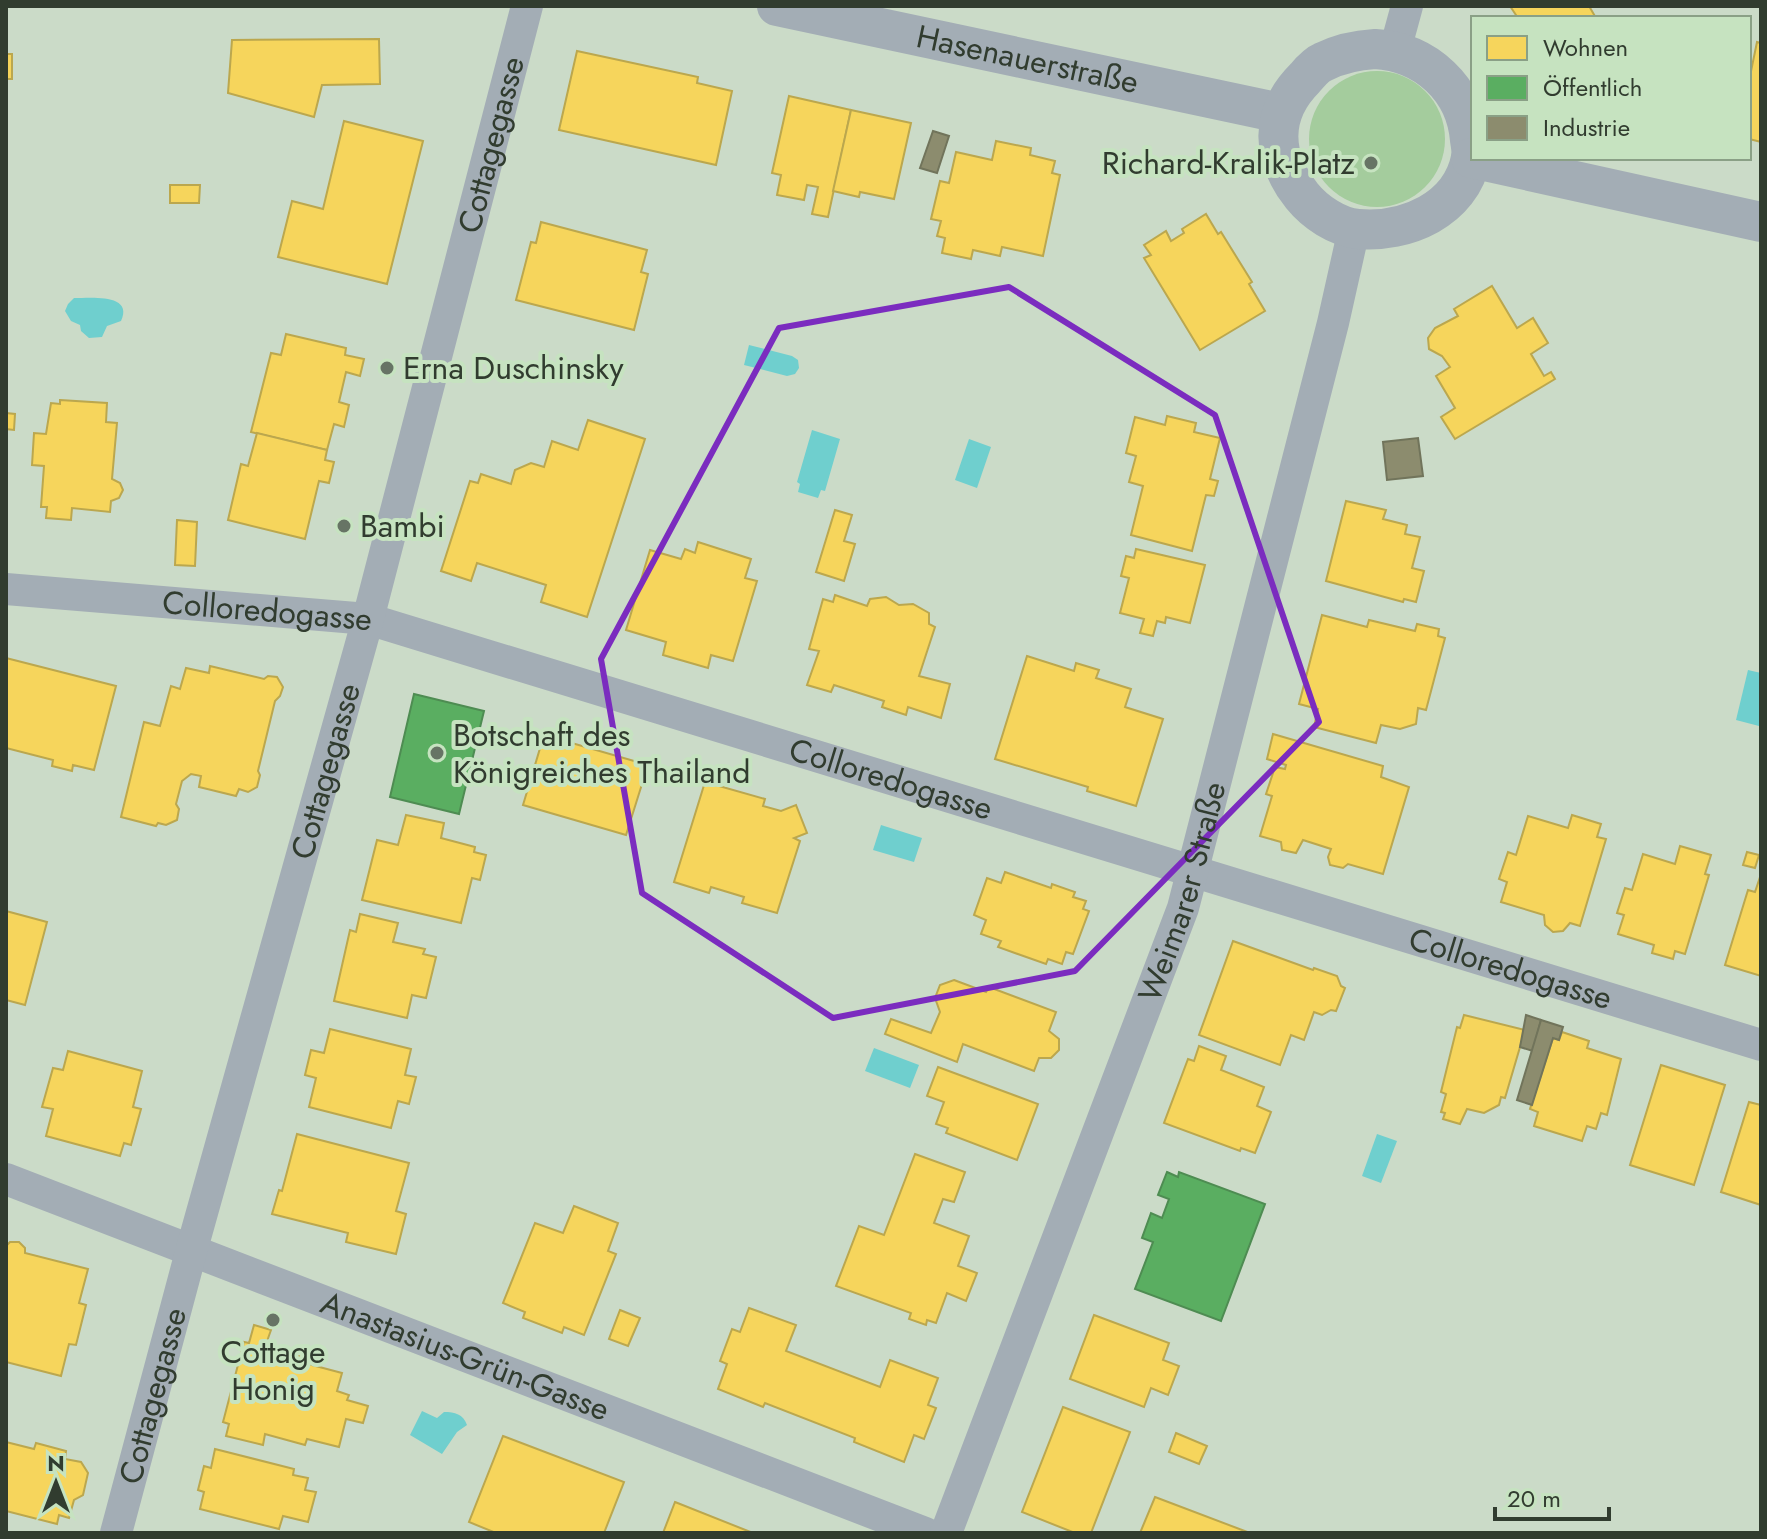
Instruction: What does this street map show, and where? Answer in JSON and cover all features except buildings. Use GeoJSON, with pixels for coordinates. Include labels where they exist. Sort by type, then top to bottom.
{"type":"FeatureCollection","features":[{"type":"Feature","properties":{"kind":"street","name":"Cottagegasse"},"geometry":{"type":"LineString","coordinates":[[116,1533],[368,619],[527,6]]}},
{"type":"Feature","properties":{"kind":"street","name":"Hasenauerstraße"},"geometry":{"type":"LineString","coordinates":[[777,6],[1280,113]]}},
{"type":"Feature","properties":{"kind":"street"},"geometry":{"type":"LineString","coordinates":[[1395,50],[1407,6]]}},
{"type":"Feature","properties":{"kind":"street"},"geometry":{"type":"LineString","coordinates":[[1395,50],[1416,57],[1432,68],[1456,93],[1469,122],[1471,158],[1450,200],[1435,211],[1401,225],[1354,229],[1312,209],[1294,187],[1281,163],[1278,136],[1280,113],[1294,89],[1320,63],[1354,51],[1395,50]]}},
{"type":"Feature","properties":{"kind":"street"},"geometry":{"type":"LineString","coordinates":[[1480,160],[1761,222]]}},
{"type":"Feature","properties":{"kind":"street","name":"Weimarer Straße"},"geometry":{"type":"LineString","coordinates":[[946,1533],[1183,908],[1333,323],[1354,229]]}},
{"type":"Feature","properties":{"kind":"street","name":"Colloredogasse"},"geometry":{"type":"LineString","coordinates":[[6,589],[368,619],[1761,1045]]}},
{"type":"Feature","properties":{"kind":"street","name":"Anastasius-Grün-Gasse"},"geometry":{"type":"LineString","coordinates":[[6,1179],[925,1533]]}},
{"type":"Feature","properties":{"kind":"highlighted area"},"geometry":{"type":"Polygon","coordinates":[[[1009,287],[1215,415],[1319,722],[1075,971],[833,1018],[642,893],[601,659],[779,328],[1009,287]]]}},
{"type":"Feature","properties":{"kind":"green space"},"geometry":{"type":"Polygon","coordinates":[[[1377,71],[1403,76],[1425,91],[1440,113],[1445,139],[1440,165],[1425,187],[1403,202],[1377,207],[1351,202],[1329,187],[1314,165],[1309,139],[1314,113],[1329,91],[1351,76],[1377,71]]]}},
{"type":"Feature","properties":{"kind":"water"},"geometry":{"type":"Polygon","coordinates":[[[74,298],[116,301],[123,312],[121,321],[107,326],[102,337],[89,338],[65,311],[74,298]]]}},
{"type":"Feature","properties":{"kind":"water"},"geometry":{"type":"Polygon","coordinates":[[[749,345],[792,356],[798,360],[799,368],[795,374],[787,376],[744,365],[749,345]]]}},
{"type":"Feature","properties":{"kind":"water"},"geometry":{"type":"Polygon","coordinates":[[[812,430],[840,439],[825,491],[821,490],[818,498],[798,492],[800,484],[797,482],[812,430]]]}},
{"type":"Feature","properties":{"kind":"water"},"geometry":{"type":"Polygon","coordinates":[[[969,439],[991,447],[977,488],[955,480],[969,439]]]}},
{"type":"Feature","properties":{"kind":"water"},"geometry":{"type":"Polygon","coordinates":[[[1748,670],[1761,673],[1759,726],[1736,720],[1748,670]]]}},
{"type":"Feature","properties":{"kind":"water"},"geometry":{"type":"Polygon","coordinates":[[[881,825],[922,838],[914,862],[873,850],[881,825]]]}},
{"type":"Feature","properties":{"kind":"water"},"geometry":{"type":"Polygon","coordinates":[[[874,1048],[919,1065],[910,1088],[865,1071],[874,1048]]]}},
{"type":"Feature","properties":{"kind":"water"},"geometry":{"type":"Polygon","coordinates":[[[1377,1134],[1397,1141],[1381,1183],[1362,1176],[1377,1134]]]}},
{"type":"Feature","properties":{"kind":"water"},"geometry":{"type":"Polygon","coordinates":[[[422,1411],[437,1418],[444,1412],[455,1413],[467,1425],[457,1432],[442,1454],[410,1435],[422,1411]]]}},
{"type":"Feature","properties":{"kind":"place","name":"Richard-Kralik-Platz"},"geometry":{"type":"Point","coordinates":[1371,163]}},
{"type":"Feature","properties":{"kind":"place","name":"Erna Duschinsky"},"geometry":{"type":"Point","coordinates":[387,368]}},
{"type":"Feature","properties":{"kind":"place","name":"Bambi"},"geometry":{"type":"Point","coordinates":[344,526]}},
{"type":"Feature","properties":{"kind":"place","name":"Botschaft des Königreiches Thailand"},"geometry":{"type":"Point","coordinates":[437,753]}},
{"type":"Feature","properties":{"kind":"place","name":"Cottage Honig"},"geometry":{"type":"Point","coordinates":[273,1320]}}]}
